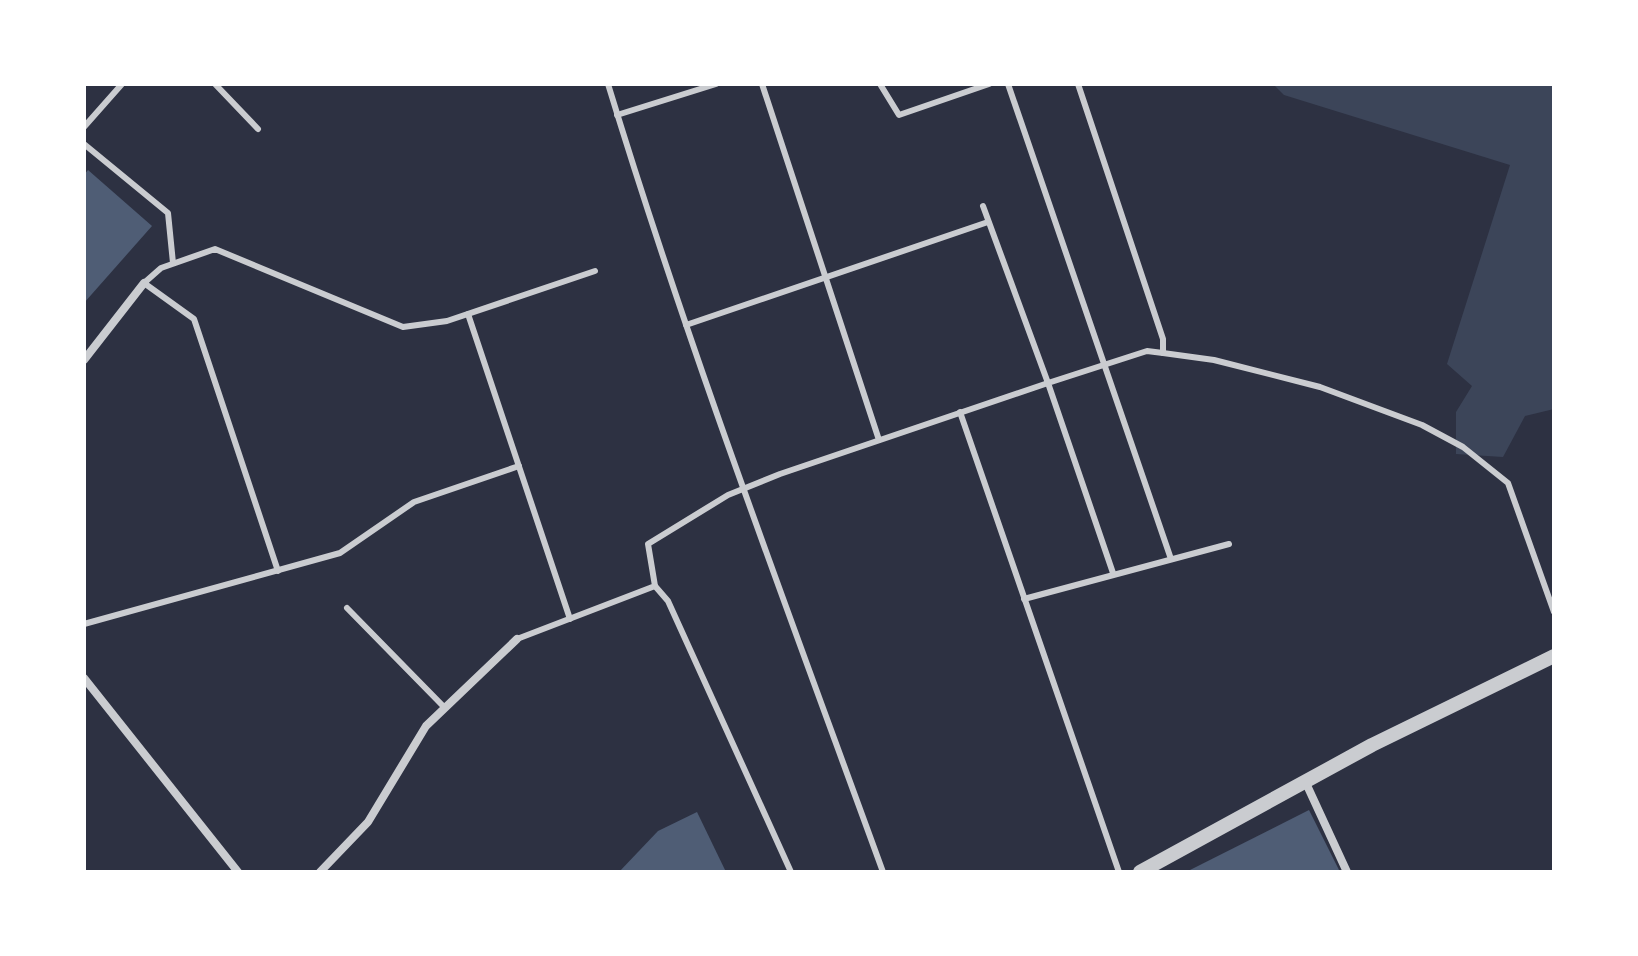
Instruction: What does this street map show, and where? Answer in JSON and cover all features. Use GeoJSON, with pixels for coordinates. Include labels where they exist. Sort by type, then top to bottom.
{"type":"FeatureCollection","features":[{"type":"Feature","properties":{"kind":"street"},"geometry":{"type":"LineString","coordinates":[[84,360],[144,283]]}},
{"type":"Feature","properties":{"kind":"street"},"geometry":{"type":"LineString","coordinates":[[320,872],[368,822],[426,726],[517,639]]}},
{"type":"Feature","properties":{"kind":"street"},"geometry":{"type":"LineString","coordinates":[[1140,872],[1305,781],[1554,656]]}},
{"type":"Feature","properties":{"kind":"street"},"geometry":{"type":"LineString","coordinates":[[84,679],[238,872]]}},
{"type":"Feature","properties":{"kind":"street"},"geometry":{"type":"LineString","coordinates":[[1305,781],[1347,872]]}},
{"type":"Feature","properties":{"kind":"lane"},"geometry":{"type":"LineString","coordinates":[[84,127],[122,84]]}},
{"type":"Feature","properties":{"kind":"lane"},"geometry":{"type":"LineString","coordinates":[[215,84],[258,129]]}},
{"type":"Feature","properties":{"kind":"lane"},"geometry":{"type":"LineString","coordinates":[[608,84],[743,489],[883,872]]}},
{"type":"Feature","properties":{"kind":"lane"},"geometry":{"type":"LineString","coordinates":[[617,115],[716,84]]}},
{"type":"Feature","properties":{"kind":"lane"},"geometry":{"type":"LineString","coordinates":[[762,84],[879,440]]}},
{"type":"Feature","properties":{"kind":"lane"},"geometry":{"type":"LineString","coordinates":[[880,84],[899,115],[989,84]]}},
{"type":"Feature","properties":{"kind":"lane"},"geometry":{"type":"LineString","coordinates":[[1008,84],[1171,559]]}},
{"type":"Feature","properties":{"kind":"lane"},"geometry":{"type":"LineString","coordinates":[[1078,84],[1163,339],[1163,353]]}},
{"type":"Feature","properties":{"kind":"lane"},"geometry":{"type":"LineString","coordinates":[[85,148],[168,213],[173,263]]}},
{"type":"Feature","properties":{"kind":"lane"},"geometry":{"type":"LineString","coordinates":[[983,206],[1113,573]]}},
{"type":"Feature","properties":{"kind":"lane"},"geometry":{"type":"LineString","coordinates":[[686,325],[988,222]]}},
{"type":"Feature","properties":{"kind":"lane"},"geometry":{"type":"LineString","coordinates":[[278,571],[194,319],[144,283],[173,263],[215,249],[403,327],[447,321],[595,271]]}},
{"type":"Feature","properties":{"kind":"lane"},"geometry":{"type":"LineString","coordinates":[[468,314],[570,619]]}},
{"type":"Feature","properties":{"kind":"lane"},"geometry":{"type":"LineString","coordinates":[[791,872],[668,601],[655,586],[648,544],[743,489],[960,412],[1147,351],[1214,360],[1320,387],[1422,425],[1463,447],[1508,483],[1554,612]]}},
{"type":"Feature","properties":{"kind":"lane"},"geometry":{"type":"LineString","coordinates":[[960,412],[1119,872]]}},
{"type":"Feature","properties":{"kind":"lane"},"geometry":{"type":"LineString","coordinates":[[84,624],[340,553],[414,502],[519,466]]}},
{"type":"Feature","properties":{"kind":"lane"},"geometry":{"type":"LineString","coordinates":[[1024,599],[1229,544]]}},
{"type":"Feature","properties":{"kind":"lane"},"geometry":{"type":"LineString","coordinates":[[517,639],[655,586]]}},
{"type":"Feature","properties":{"kind":"lane"},"geometry":{"type":"LineString","coordinates":[[347,608],[445,708]]}},
{"type":"Feature","properties":{"kind":"shaded area"},"geometry":{"type":"Polygon","coordinates":[[[1273,84],[1554,84],[1554,409],[1525,416],[1503,457],[1456,454],[1456,412],[1472,386],[1447,364],[1510,165],[1284,95],[1273,84]]]}},
{"type":"Feature","properties":{"kind":"shaded area"},"geometry":{"type":"Polygon","coordinates":[[[88,170],[152,226],[84,303],[84,175],[88,170]]]}},
{"type":"Feature","properties":{"kind":"shaded area"},"geometry":{"type":"Polygon","coordinates":[[[1309,810],[1340,872],[1186,872],[1309,810]]]}},
{"type":"Feature","properties":{"kind":"shaded area"},"geometry":{"type":"Polygon","coordinates":[[[697,812],[726,872],[619,872],[658,831],[697,812]]]}}]}
